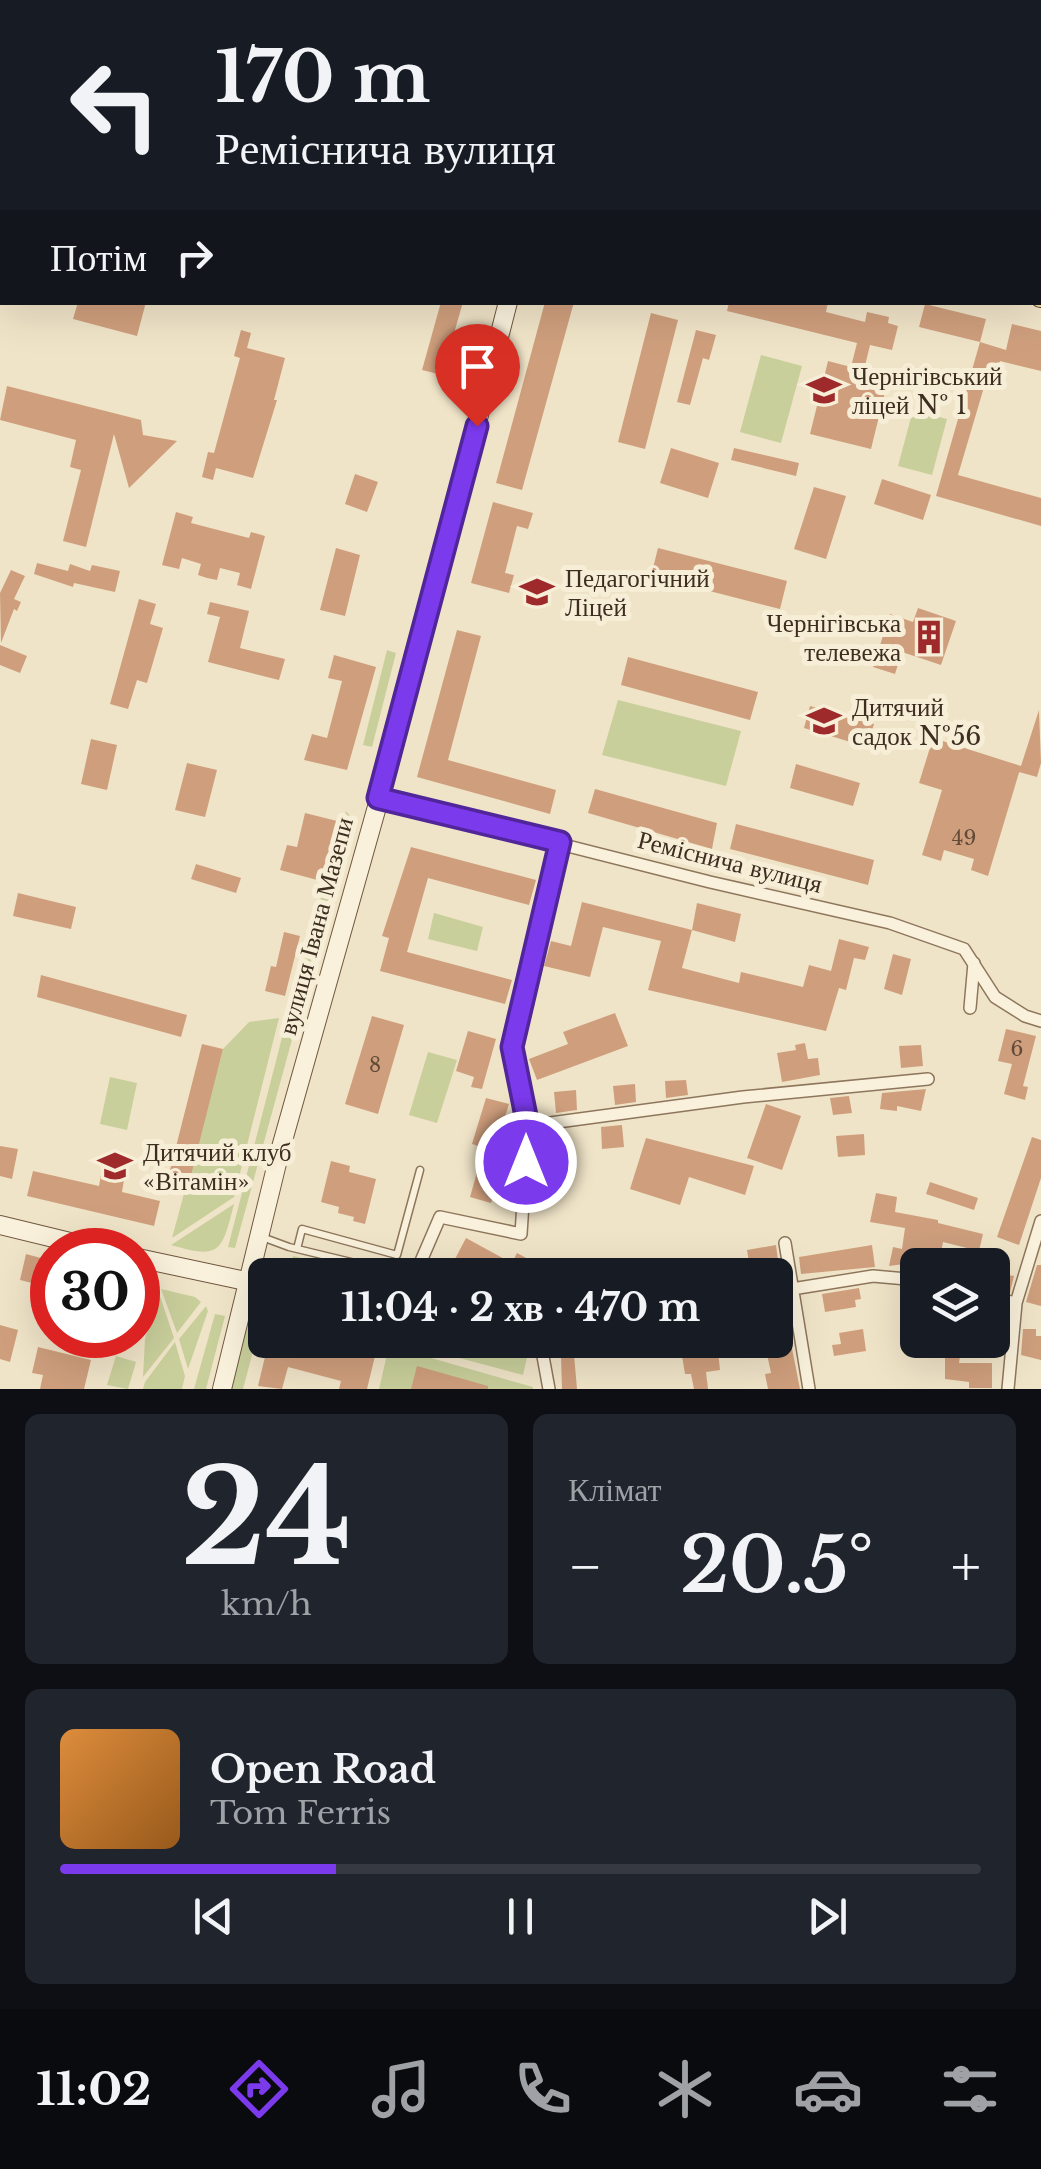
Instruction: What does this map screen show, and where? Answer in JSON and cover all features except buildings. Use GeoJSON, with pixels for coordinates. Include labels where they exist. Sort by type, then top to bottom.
{"type":"FeatureCollection","features":[{"type":"Feature","properties":{"kind":"main road","name":"вулиця Івана Мазепи"},"geometry":{"type":"LineString","coordinates":[[256,1258],[280,1151],[453,520],[507,305]]}},
{"type":"Feature","properties":{"kind":"main road"},"geometry":{"type":"LineString","coordinates":[[0,1225],[30,1232]]}},
{"type":"Feature","properties":{"kind":"main road"},"geometry":{"type":"LineString","coordinates":[[160,1263],[248,1282]]}},
{"type":"Feature","properties":{"kind":"main road","name":"вулиця Івана Мазепи"},"geometry":{"type":"LineString","coordinates":[[222,1389],[248,1290]]}},
{"type":"Feature","properties":{"kind":"street","name":"Реміснича вулиця"},"geometry":{"type":"LineString","coordinates":[[378,798],[890,923],[964,949],[995,996],[1025,1016],[1041,1020]]}},
{"type":"Feature","properties":{"kind":"street"},"geometry":{"type":"LineString","coordinates":[[422,1258],[440,1218],[521,1234],[528,1126],[512,1047],[560,842]]}},
{"type":"Feature","properties":{"kind":"street"},"geometry":{"type":"LineString","coordinates":[[970,1008],[974,960]]}},
{"type":"Feature","properties":{"kind":"street"},"geometry":{"type":"LineString","coordinates":[[528,1126],[928,1078]]}},
{"type":"Feature","properties":{"kind":"street"},"geometry":{"type":"LineString","coordinates":[[1008,1389],[1016,1303],[1041,1221]]}},
{"type":"Feature","properties":{"kind":"street"},"geometry":{"type":"LineString","coordinates":[[784,1244],[786,1258]]}},
{"type":"Feature","properties":{"kind":"street"},"geometry":{"type":"LineString","coordinates":[[793,1289],[873,1276],[900,1278]]}},
{"type":"Feature","properties":{"kind":"street"},"geometry":{"type":"LineString","coordinates":[[793,1295],[809,1389]]}},
{"type":"Feature","properties":{"kind":"street"},"geometry":{"type":"LineString","coordinates":[[1010,1302],[1016,1303]]}},
{"type":"Feature","properties":{"kind":"street"},"geometry":{"type":"LineString","coordinates":[[543,1358],[549,1389]]}},
{"type":"Feature","properties":{"kind":"lane"},"geometry":{"type":"LineString","coordinates":[[297,1248],[302,1229],[398,1255],[420,1170]]}},
{"type":"Feature","properties":{"kind":"lane"},"geometry":{"type":"LineString","coordinates":[[261,1236],[337,1258]]}},
{"type":"Feature","properties":{"kind":"green space"},"geometry":{"type":"Polygon","coordinates":[[[761,355],[802,366],[781,443],[740,432],[761,355]]]}},
{"type":"Feature","properties":{"kind":"green space"},"geometry":{"type":"Polygon","coordinates":[[[913,410],[947,419],[932,475],[898,466],[913,410]]]}},
{"type":"Feature","properties":{"kind":"green space"},"geometry":{"type":"Polygon","coordinates":[[[387,650],[396,653],[372,747],[363,745],[387,650]]]}},
{"type":"Feature","properties":{"kind":"green space"},"geometry":{"type":"Polygon","coordinates":[[[618,700],[741,731],[726,786],[602,755],[618,700]]]}},
{"type":"Feature","properties":{"kind":"green space"},"geometry":{"type":"Polygon","coordinates":[[[346,811],[352,819],[322,924],[314,922],[346,811]]]}},
{"type":"Feature","properties":{"kind":"green space"},"geometry":{"type":"Polygon","coordinates":[[[434,913],[483,927],[477,951],[428,939],[434,913]]]}},
{"type":"Feature","properties":{"kind":"green space"},"geometry":{"type":"Polygon","coordinates":[[[312,930],[322,932],[298,1015],[289,1013],[312,930]]]}},
{"type":"Feature","properties":{"kind":"green space"},"geometry":{"type":"Polygon","coordinates":[[[279,1018],[234,1197],[172,1238],[223,1049],[249,1022],[279,1018]]]}},
{"type":"Feature","properties":{"kind":"green space"},"geometry":{"type":"Polygon","coordinates":[[[286,1022],[296,1025],[235,1248],[228,1247],[286,1022]]]}},
{"type":"Feature","properties":{"kind":"green space"},"geometry":{"type":"Polygon","coordinates":[[[428,1052],[457,1060],[437,1123],[409,1115],[428,1052]]]}},
{"type":"Feature","properties":{"kind":"green space"},"geometry":{"type":"Polygon","coordinates":[[[110,1077],[137,1083],[127,1130],[100,1124],[110,1077]]]}},
{"type":"Feature","properties":{"kind":"green space"},"geometry":{"type":"Polygon","coordinates":[[[234,1204],[217,1248],[200,1252],[171,1245],[234,1204]]]}},
{"type":"Feature","properties":{"kind":"green space"},"geometry":{"type":"Polygon","coordinates":[[[161,1289],[201,1302],[177,1333],[161,1289]]]}},
{"type":"Feature","properties":{"kind":"green space"},"geometry":{"type":"Polygon","coordinates":[[[160,1296],[174,1338],[160,1356],[160,1296]]]}},
{"type":"Feature","properties":{"kind":"green space"},"geometry":{"type":"Polygon","coordinates":[[[206,1306],[208,1311],[188,1369],[179,1339],[206,1306]]]}},
{"type":"Feature","properties":{"kind":"green space"},"geometry":{"type":"Polygon","coordinates":[[[215,1314],[225,1316],[206,1389],[194,1389],[215,1314]]]}},
{"type":"Feature","properties":{"kind":"green space"},"geometry":{"type":"Polygon","coordinates":[[[248,1316],[248,1358],[251,1358],[243,1389],[229,1389],[248,1316]]]}},
{"type":"Feature","properties":{"kind":"green space"},"geometry":{"type":"Polygon","coordinates":[[[175,1342],[185,1376],[182,1389],[143,1389],[145,1382],[175,1342]]]}},
{"type":"Feature","properties":{"kind":"green space"},"geometry":{"type":"Polygon","coordinates":[[[115,1358],[136,1362],[128,1389],[107,1385],[115,1358]]]}},
{"type":"Feature","properties":{"kind":"green space"},"geometry":{"type":"Polygon","coordinates":[[[144,1358],[158,1358],[143,1377],[144,1358]]]}},
{"type":"Feature","properties":{"kind":"green space"},"geometry":{"type":"Polygon","coordinates":[[[386,1358],[431,1358],[533,1387],[533,1389],[379,1389],[386,1358]]]}},
{"type":"Feature","properties":{"kind":"green space"},"geometry":{"type":"Polygon","coordinates":[[[459,1358],[527,1358],[523,1375],[459,1358]]]}},
{"type":"Feature","properties":{"kind":"place","name":"Чернігівський ліцей № 1"},"geometry":{"type":"Point","coordinates":[824,390]}},
{"type":"Feature","properties":{"kind":"place","name":"Педагогічний Ліцей"},"geometry":{"type":"Point","coordinates":[537,592]}},
{"type":"Feature","properties":{"kind":"place","name":"Чернігівська телевежа"},"geometry":{"type":"Point","coordinates":[929,637]}},
{"type":"Feature","properties":{"kind":"place","name":"Дитячий садок №56"},"geometry":{"type":"Point","coordinates":[824,721]}},
{"type":"Feature","properties":{"kind":"place","name":"Дитячий клуб «Вітамін»"},"geometry":{"type":"Point","coordinates":[115,1166]}},
{"type":"Feature","properties":{"kind":"route"},"geometry":{"type":"LineString","coordinates":[[477,426],[378,798],[560,842],[512,1047],[528,1126],[526,1162]]}}]}
